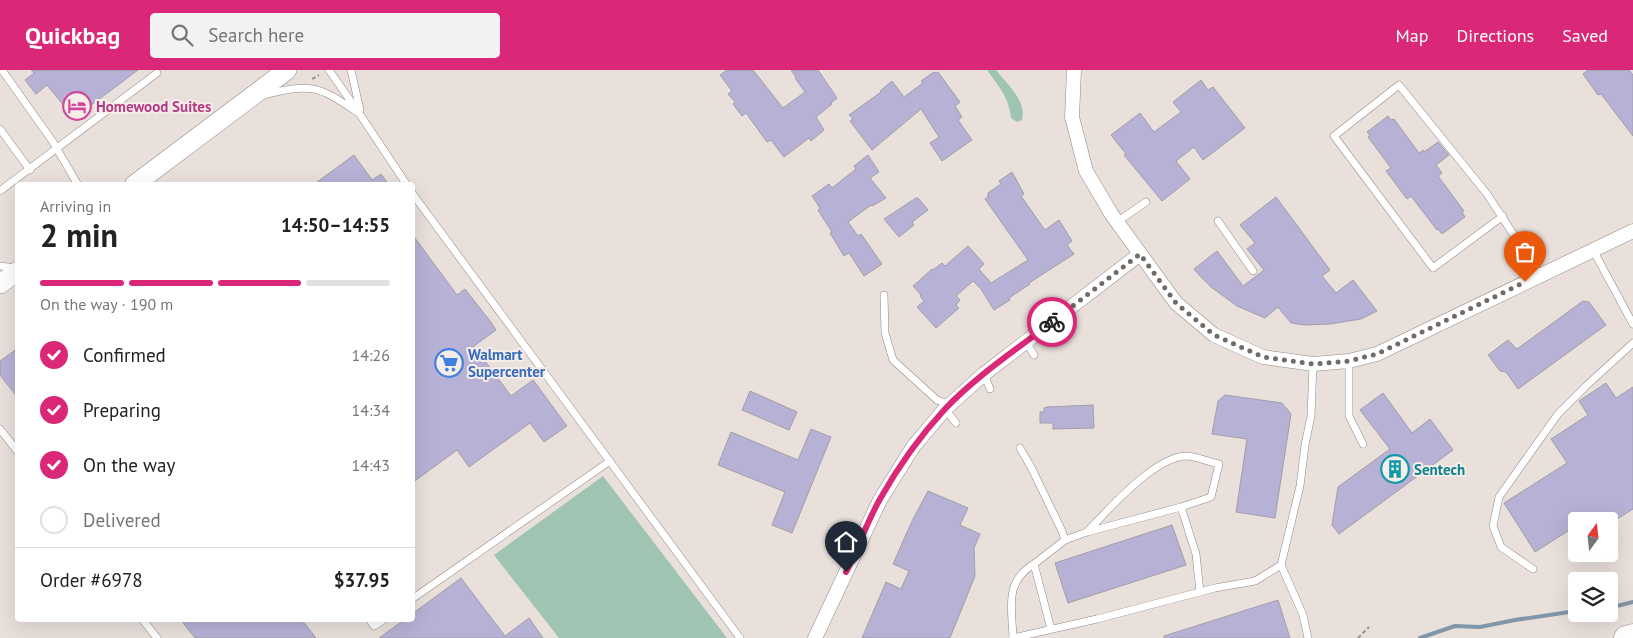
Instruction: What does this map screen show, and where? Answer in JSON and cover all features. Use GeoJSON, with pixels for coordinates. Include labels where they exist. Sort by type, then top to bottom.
{"type":"FeatureCollection","features":[{"type":"Feature","properties":{"kind":"highway"},"geometry":{"type":"LineString","coordinates":[[1626,638],[1633,636]]}},
{"type":"Feature","properties":{"kind":"main road"},"geometry":{"type":"LineString","coordinates":[[138,182],[287,70]]}},
{"type":"Feature","properties":{"kind":"main road"},"geometry":{"type":"LineString","coordinates":[[0,284],[15,272]]}},
{"type":"Feature","properties":{"kind":"street"},"geometry":{"type":"LineString","coordinates":[[1074,70],[1072,117],[1086,171],[1117,222],[1176,303],[1214,335],[1263,357],[1313,364],[1349,361],[1377,354],[1633,231]]}},
{"type":"Feature","properties":{"kind":"street"},"geometry":{"type":"LineString","coordinates":[[815,638],[880,500],[914,447],[948,407],[984,374],[1140,254]]}},
{"type":"Feature","properties":{"kind":"lane"},"geometry":{"type":"LineString","coordinates":[[2,70],[57,150],[76,182]]}},
{"type":"Feature","properties":{"kind":"lane"},"geometry":{"type":"LineString","coordinates":[[329,70],[405,182]]}},
{"type":"Feature","properties":{"kind":"lane"},"geometry":{"type":"LineString","coordinates":[[351,70],[361,116]]}},
{"type":"Feature","properties":{"kind":"lane"},"geometry":{"type":"LineString","coordinates":[[0,191],[157,74]]}},
{"type":"Feature","properties":{"kind":"lane"},"geometry":{"type":"LineString","coordinates":[[1502,216],[1432,268],[1334,136],[1400,85],[1481,187],[1502,216],[1540,275]]}},
{"type":"Feature","properties":{"kind":"lane"},"geometry":{"type":"LineString","coordinates":[[250,98],[292,88],[309,87],[323,91],[361,116]]}},
{"type":"Feature","properties":{"kind":"lane"},"geometry":{"type":"LineString","coordinates":[[0,129],[30,170]]}},
{"type":"Feature","properties":{"kind":"lane"},"geometry":{"type":"LineString","coordinates":[[415,197],[740,638]]}},
{"type":"Feature","properties":{"kind":"lane"},"geometry":{"type":"LineString","coordinates":[[1117,222],[1146,202]]}},
{"type":"Feature","properties":{"kind":"lane"},"geometry":{"type":"LineString","coordinates":[[1218,221],[1253,271]]}},
{"type":"Feature","properties":{"kind":"lane"},"geometry":{"type":"LineString","coordinates":[[1592,250],[1633,324]]}},
{"type":"Feature","properties":{"kind":"lane"},"geometry":{"type":"LineString","coordinates":[[0,266],[15,269]]}},
{"type":"Feature","properties":{"kind":"lane"},"geometry":{"type":"LineString","coordinates":[[884,295],[884,333],[893,360],[937,400],[948,407],[956,423]]}},
{"type":"Feature","properties":{"kind":"lane"},"geometry":{"type":"LineString","coordinates":[[1026,342],[1034,354]]}},
{"type":"Feature","properties":{"kind":"lane"},"geometry":{"type":"LineString","coordinates":[[1533,569],[1501,547],[1493,526],[1500,497],[1558,414],[1633,343]]}},
{"type":"Feature","properties":{"kind":"lane"},"geometry":{"type":"LineString","coordinates":[[1349,361],[1349,416],[1363,444]]}},
{"type":"Feature","properties":{"kind":"lane"},"geometry":{"type":"LineString","coordinates":[[1308,638],[1304,615],[1281,564],[1300,486],[1311,416],[1313,364]]}},
{"type":"Feature","properties":{"kind":"lane"},"geometry":{"type":"LineString","coordinates":[[984,374],[990,389]]}},
{"type":"Feature","properties":{"kind":"lane"},"geometry":{"type":"LineString","coordinates":[[0,429],[15,448]]}},
{"type":"Feature","properties":{"kind":"lane"},"geometry":{"type":"LineString","coordinates":[[1020,448],[1032,469],[1065,540]]}},
{"type":"Feature","properties":{"kind":"lane"},"geometry":{"type":"LineString","coordinates":[[1087,532],[1122,494],[1162,463],[1186,456],[1219,464],[1210,497],[1065,540],[1024,570],[1013,586],[1011,595],[1013,638],[1200,592],[1255,581],[1281,564]]}},
{"type":"Feature","properties":{"kind":"lane"},"geometry":{"type":"LineString","coordinates":[[415,597],[610,461]]}},
{"type":"Feature","properties":{"kind":"lane"},"geometry":{"type":"LineString","coordinates":[[1181,507],[1196,554],[1200,592]]}},
{"type":"Feature","properties":{"kind":"lane"},"geometry":{"type":"LineString","coordinates":[[1034,564],[1051,630]]}},
{"type":"Feature","properties":{"kind":"lane"},"geometry":{"type":"LineString","coordinates":[[145,622],[157,638]]}},
{"type":"Feature","properties":{"kind":"path"},"geometry":{"type":"LineString","coordinates":[[312,74],[315,78]]}},
{"type":"Feature","properties":{"kind":"path"},"geometry":{"type":"LineString","coordinates":[[311,80],[318,75]]}},
{"type":"Feature","properties":{"kind":"path"},"geometry":{"type":"LineString","coordinates":[[1358,638],[1369,627]]}},
{"type":"Feature","properties":{"kind":"green space"},"geometry":{"type":"Polygon","coordinates":[[[987,70],[996,70],[1015,93],[1022,106],[1022,120],[1017,122],[1011,118],[1006,98],[987,70]]]}},
{"type":"Feature","properties":{"kind":"green space"},"geometry":{"type":"Polygon","coordinates":[[[603,476],[727,638],[559,638],[494,555],[603,476]]]}},
{"type":"Feature","properties":{"kind":"building","name":"Homewood Suites"},"geometry":{"type":"Polygon","coordinates":[[[31,70],[138,70],[74,118],[47,85],[36,94],[25,80],[34,73],[31,70]]]}},
{"type":"Feature","properties":{"kind":"building"},"geometry":{"type":"Polygon","coordinates":[[[727,70],[753,70],[783,108],[805,92],[791,70],[818,70],[837,98],[816,117],[824,130],[811,141],[809,138],[784,157],[771,140],[767,142],[746,113],[742,116],[733,104],[735,102],[728,94],[732,91],[720,75],[727,70]]]}},
{"type":"Feature","properties":{"kind":"building"},"geometry":{"type":"Polygon","coordinates":[[[1588,70],[1629,70],[1633,75],[1633,136],[1601,94],[1598,95],[1583,74],[1588,70]]]}},
{"type":"Feature","properties":{"kind":"building"},"geometry":{"type":"Polygon","coordinates":[[[934,72],[938,72],[960,102],[955,106],[962,117],[958,120],[972,140],[942,161],[930,143],[939,137],[921,109],[872,150],[850,121],[853,119],[849,115],[881,92],[892,81],[904,97],[934,72]]]}},
{"type":"Feature","properties":{"kind":"building"},"geometry":{"type":"Polygon","coordinates":[[[1201,80],[1208,90],[1213,87],[1245,128],[1203,160],[1194,147],[1176,161],[1190,179],[1162,201],[1124,155],[1126,154],[1111,135],[1140,113],[1154,132],[1181,112],[1173,102],[1201,80]]]}},
{"type":"Feature","properties":{"kind":"building"},"geometry":{"type":"Polygon","coordinates":[[[1388,116],[1391,120],[1394,119],[1419,153],[1423,150],[1424,152],[1438,142],[1449,155],[1436,165],[1442,173],[1438,176],[1464,211],[1462,212],[1465,217],[1442,234],[1411,196],[1407,199],[1386,171],[1391,168],[1368,137],[1370,136],[1367,132],[1388,116]]]}},
{"type":"Feature","properties":{"kind":"building"},"geometry":{"type":"Polygon","coordinates":[[[354,155],[372,180],[381,174],[387,182],[317,182],[354,155]]]}},
{"type":"Feature","properties":{"kind":"building"},"geometry":{"type":"Polygon","coordinates":[[[868,155],[879,172],[870,178],[886,198],[871,205],[848,222],[858,236],[861,234],[882,264],[864,276],[849,253],[844,256],[830,233],[832,232],[818,210],[820,208],[812,196],[829,184],[832,188],[856,169],[854,166],[868,155]]]}},
{"type":"Feature","properties":{"kind":"building"},"geometry":{"type":"Polygon","coordinates":[[[1012,172],[1024,194],[1021,196],[1045,230],[1059,220],[1072,241],[1067,245],[1074,254],[1029,283],[1009,298],[1010,300],[994,310],[981,289],[973,281],[956,296],[960,300],[956,305],[959,308],[936,328],[917,307],[924,301],[913,286],[932,269],[942,263],[945,266],[968,246],[984,264],[979,269],[991,283],[1028,260],[985,199],[988,197],[988,193],[1001,184],[999,181],[1012,172]]]}},
{"type":"Feature","properties":{"kind":"building"},"geometry":{"type":"Polygon","coordinates":[[[1276,197],[1330,270],[1322,276],[1336,293],[1353,280],[1377,311],[1361,319],[1330,324],[1304,325],[1291,323],[1278,307],[1265,318],[1237,306],[1211,287],[1200,276],[1194,269],[1217,251],[1243,286],[1264,270],[1247,249],[1255,243],[1240,225],[1276,197]]]}},
{"type":"Feature","properties":{"kind":"building"},"geometry":{"type":"Polygon","coordinates":[[[916,198],[928,210],[912,222],[914,225],[899,237],[884,219],[916,198]]]}},
{"type":"Feature","properties":{"kind":"building","name":"Walmart Supercenter"},"geometry":{"type":"Polygon","coordinates":[[[415,238],[457,295],[465,289],[496,330],[474,346],[511,396],[533,380],[567,426],[544,442],[530,423],[469,467],[457,450],[415,481],[415,238]]]}},
{"type":"Feature","properties":{"kind":"building"},"geometry":{"type":"Polygon","coordinates":[[[1583,301],[1589,302],[1606,325],[1518,389],[1506,372],[1500,371],[1488,355],[1508,340],[1517,349],[1583,301]]]}},
{"type":"Feature","properties":{"kind":"building"},"geometry":{"type":"Polygon","coordinates":[[[15,350],[15,394],[0,375],[0,361],[15,350]]]}},
{"type":"Feature","properties":{"kind":"building"},"geometry":{"type":"Polygon","coordinates":[[[1606,383],[1616,398],[1633,387],[1633,509],[1618,518],[1618,512],[1568,512],[1568,531],[1535,552],[1504,503],[1567,463],[1551,439],[1588,415],[1579,401],[1606,383]]]}},
{"type":"Feature","properties":{"kind":"building"},"geometry":{"type":"Polygon","coordinates":[[[750,391],[797,412],[789,430],[742,410],[750,391]]]}},
{"type":"Feature","properties":{"kind":"building","name":"Sentech"},"geometry":{"type":"Polygon","coordinates":[[[1383,393],[1412,433],[1430,419],[1453,450],[1339,534],[1332,525],[1338,487],[1390,449],[1360,410],[1383,393]]]}},
{"type":"Feature","properties":{"kind":"building"},"geometry":{"type":"Polygon","coordinates":[[[1225,395],[1282,403],[1291,414],[1275,518],[1236,512],[1247,439],[1212,434],[1218,401],[1225,395]]]}},
{"type":"Feature","properties":{"kind":"building"},"geometry":{"type":"Polygon","coordinates":[[[1093,405],[1094,428],[1053,429],[1053,423],[1040,423],[1040,412],[1044,412],[1044,408],[1093,405]]]}},
{"type":"Feature","properties":{"kind":"building"},"geometry":{"type":"Polygon","coordinates":[[[811,429],[831,437],[792,533],[772,525],[785,492],[718,465],[731,432],[798,460],[811,429]]]}},
{"type":"Feature","properties":{"kind":"building"},"geometry":{"type":"Polygon","coordinates":[[[928,491],[968,508],[960,525],[980,534],[974,548],[975,576],[950,638],[862,638],[886,582],[901,589],[909,571],[893,564],[928,491]]]}},
{"type":"Feature","properties":{"kind":"building"},"geometry":{"type":"Polygon","coordinates":[[[1172,525],[1186,565],[1068,603],[1055,563],[1172,525]]]}},
{"type":"Feature","properties":{"kind":"building"},"geometry":{"type":"Polygon","coordinates":[[[461,578],[505,636],[529,618],[543,638],[379,638],[401,622],[415,622],[415,612],[461,578]]]}},
{"type":"Feature","properties":{"kind":"building"},"geometry":{"type":"Polygon","coordinates":[[[1278,600],[1290,638],[1164,638],[1164,636],[1278,600]]]}},
{"type":"Feature","properties":{"kind":"building"},"geometry":{"type":"Polygon","coordinates":[[[183,622],[304,622],[316,638],[195,638],[183,622]]]}},
{"type":"Feature","properties":{"kind":"waterway"},"geometry":{"type":"LineString","coordinates":[[1618,606],[1633,602]]}},
{"type":"Feature","properties":{"kind":"waterway"},"geometry":{"type":"LineString","coordinates":[[1420,638],[1455,626],[1480,627],[1568,612]]}},
{"type":"Feature","properties":{"kind":"way so far"},"geometry":{"type":"LineString","coordinates":[[1052,322],[1140,254],[1176,303],[1214,335],[1263,357],[1313,364],[1349,361],[1377,354],[1525,282]]}},
{"type":"Feature","properties":{"kind":"place","name":"Homewood Suites"},"geometry":{"type":"Point","coordinates":[77,106]}},
{"type":"Feature","properties":{"kind":"place","name":"Walmart Supercenter"},"geometry":{"type":"Point","coordinates":[449,363]}},
{"type":"Feature","properties":{"kind":"place","name":"Sentech"},"geometry":{"type":"Point","coordinates":[1395,469]}},
{"type":"Feature","properties":{"kind":"route"},"geometry":{"type":"LineString","coordinates":[[846,572],[880,500],[924,434],[946,409],[984,374],[1052,322]]}}]}
